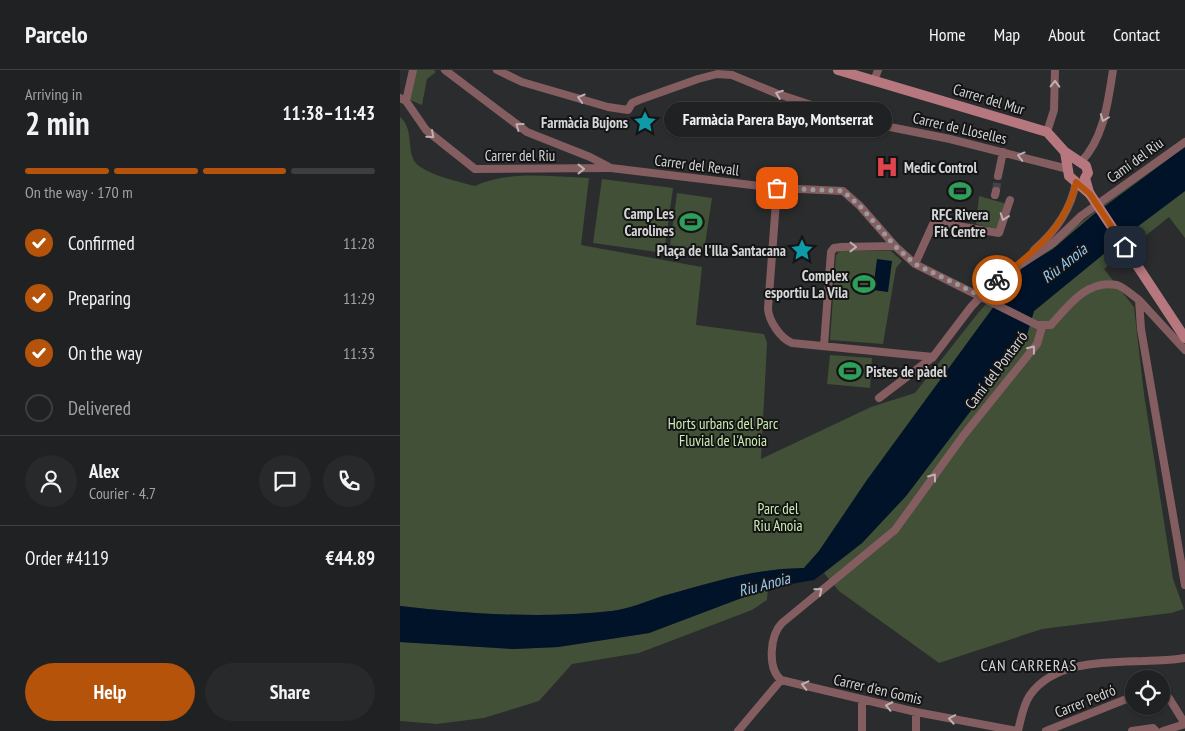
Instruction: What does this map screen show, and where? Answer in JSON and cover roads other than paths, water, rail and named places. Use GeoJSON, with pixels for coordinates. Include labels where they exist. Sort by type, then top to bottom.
{"type":"FeatureCollection","features":[{"type":"Feature","properties":{"kind":"main road","name":"Carrer del Mur"},"geometry":{"type":"LineString","coordinates":[[838,70],[1047,132]]}},
{"type":"Feature","properties":{"kind":"main road"},"geometry":{"type":"LineString","coordinates":[[1047,132],[1065,152],[1087,168],[1088,173],[1079,181]]}},
{"type":"Feature","properties":{"kind":"main road"},"geometry":{"type":"LineString","coordinates":[[1065,152],[1069,176],[1079,181],[1090,194],[1185,338]]}},
{"type":"Feature","properties":{"kind":"main road"},"geometry":{"type":"LineString","coordinates":[[1068,168],[1079,162]]}},
{"type":"Feature","properties":{"kind":"street"},"geometry":{"type":"LineString","coordinates":[[403,100],[413,70]]}},
{"type":"Feature","properties":{"kind":"street","name":"Carrer del Revall"},"geometry":{"type":"LineString","coordinates":[[445,70],[527,132],[590,157],[611,168],[777,188],[843,191],[860,206],[895,246],[915,264],[1042,327]]}},
{"type":"Feature","properties":{"kind":"street","name":"Carrer de Lloselles"},"geometry":{"type":"LineString","coordinates":[[497,70],[522,82],[608,107],[628,110],[632,104],[647,97],[717,74],[732,75],[778,94],[860,121],[1068,168]]}},
{"type":"Feature","properties":{"kind":"street"},"geometry":{"type":"LineString","coordinates":[[874,81],[878,70]]}},
{"type":"Feature","properties":{"kind":"street"},"geometry":{"type":"LineString","coordinates":[[1047,132],[1054,110],[1055,70]]}},
{"type":"Feature","properties":{"kind":"street"},"geometry":{"type":"LineString","coordinates":[[1079,162],[1094,142],[1107,109],[1113,70]]}},
{"type":"Feature","properties":{"kind":"street","name":"Carrer del Riu"},"geometry":{"type":"LineString","coordinates":[[403,100],[426,130],[475,169],[611,168]]}},
{"type":"Feature","properties":{"kind":"street","name":"Camí del Riu"},"geometry":{"type":"LineString","coordinates":[[878,398],[933,357],[994,282],[1052,243],[1081,216],[1185,142]]}},
{"type":"Feature","properties":{"kind":"street"},"geometry":{"type":"LineString","coordinates":[[998,176],[1003,152]]}},
{"type":"Feature","properties":{"kind":"street"},"geometry":{"type":"LineString","coordinates":[[1022,262],[1052,234],[1060,223],[1079,181]]}},
{"type":"Feature","properties":{"kind":"street"},"geometry":{"type":"LineString","coordinates":[[777,188],[768,309],[775,326],[783,338],[792,343],[933,357]]}},
{"type":"Feature","properties":{"kind":"street"},"geometry":{"type":"LineString","coordinates":[[915,264],[934,222],[999,233],[1010,200]]}},
{"type":"Feature","properties":{"kind":"street"},"geometry":{"type":"LineString","coordinates":[[824,346],[831,252],[834,248],[841,246],[895,246]]}},
{"type":"Feature","properties":{"kind":"street","name":"Camí del Pontarró"},"geometry":{"type":"LineString","coordinates":[[781,680],[774,671],[774,634],[782,623],[818,591],[895,530],[963,436],[1037,344],[1042,327],[1051,325],[1080,295],[1099,284],[1118,286],[1139,300],[1185,350]]}},
{"type":"Feature","properties":{"kind":"street"},"geometry":{"type":"LineString","coordinates":[[1139,300],[1141,329],[1185,584]]}},
{"type":"Feature","properties":{"kind":"street"},"geometry":{"type":"LineString","coordinates":[[1171,659],[1185,652]]}},
{"type":"Feature","properties":{"kind":"street"},"geometry":{"type":"LineString","coordinates":[[1018,731],[1024,707],[1030,694],[1036,687],[1054,675],[1084,665],[1099,663],[1185,658]]}},
{"type":"Feature","properties":{"kind":"street"},"geometry":{"type":"LineString","coordinates":[[738,731],[781,680]]}},
{"type":"Feature","properties":{"kind":"street","name":"Carrer d'en Gomis"},"geometry":{"type":"LineString","coordinates":[[781,680],[916,712],[1018,731]]}},
{"type":"Feature","properties":{"kind":"street","name":"Carrer Pedró"},"geometry":{"type":"LineString","coordinates":[[1046,731],[1125,699]]}},
{"type":"Feature","properties":{"kind":"street"},"geometry":{"type":"LineString","coordinates":[[862,700],[862,731]]}},
{"type":"Feature","properties":{"kind":"street"},"geometry":{"type":"LineString","coordinates":[[1163,731],[1185,724],[1170,700]]}},
{"type":"Feature","properties":{"kind":"street"},"geometry":{"type":"LineString","coordinates":[[916,712],[916,731]]}},
{"type":"Feature","properties":{"kind":"street"},"geometry":{"type":"LineString","coordinates":[[1066,722],[1067,731]]}},
{"type":"Feature","properties":{"kind":"street"},"geometry":{"type":"LineString","coordinates":[[1132,731],[1153,728],[1156,731]]}},
{"type":"Feature","properties":{"kind":"water","name":"Riu Anoia"},"geometry":{"type":"Polygon","coordinates":[[[1185,147],[1185,191],[1133,230],[1034,311],[1026,338],[906,496],[862,543],[814,580],[768,588],[649,633],[558,647],[513,649],[400,642],[400,606],[533,615],[612,611],[733,577],[767,571],[804,568],[819,551],[867,480],[1022,268],[1053,249],[1093,215],[1185,147]]]}},
{"type":"Feature","properties":{"kind":"water"},"geometry":{"type":"Polygon","coordinates":[[[877,259],[892,261],[888,292],[873,290],[877,259]]]}},
{"type":"Feature","properties":{"kind":"tunnel"},"geometry":{"type":"LineString","coordinates":[[996,191],[998,176]]}},
{"type":"Feature","properties":{"kind":"place","name":"Farmàcia Bujons"},"geometry":{"type":"Point","coordinates":[645,122]}},
{"type":"Feature","properties":{"kind":"place","name":"Medic Control"},"geometry":{"type":"Point","coordinates":[887,167]}},
{"type":"Feature","properties":{"kind":"place","name":"Farmàcia Parera Bayo, Montserrat"},"geometry":{"type":"Point","coordinates":[777,188]}},
{"type":"Feature","properties":{"kind":"place","name":"RFC Rivera Fit Centre"},"geometry":{"type":"Point","coordinates":[960,191]}},
{"type":"Feature","properties":{"kind":"place","name":"Camp Les Carolines"},"geometry":{"type":"Point","coordinates":[691,222]}},
{"type":"Feature","properties":{"kind":"place","name":"Plaça de l'Illa Santacana"},"geometry":{"type":"Point","coordinates":[802,250]}},
{"type":"Feature","properties":{"kind":"place","name":"Complex esportiu La Vila"},"geometry":{"type":"Point","coordinates":[864,284]}},
{"type":"Feature","properties":{"kind":"place","name":"Pistes de pàdel"},"geometry":{"type":"Point","coordinates":[850,371]}},
{"type":"Feature","properties":{"kind":"district","name":"CAN CARRERAS"},"geometry":{"type":"Point","coordinates":[1029,665]}},
{"type":"Feature","properties":{"kind":"park label","name":"Horts urbans del Parc Fluvial de l'Anoia"},"geometry":{"type":"Point","coordinates":[723,432]}},
{"type":"Feature","properties":{"kind":"park label","name":"Parc del Riu Anoia"},"geometry":{"type":"Point","coordinates":[778,516]}}]}
